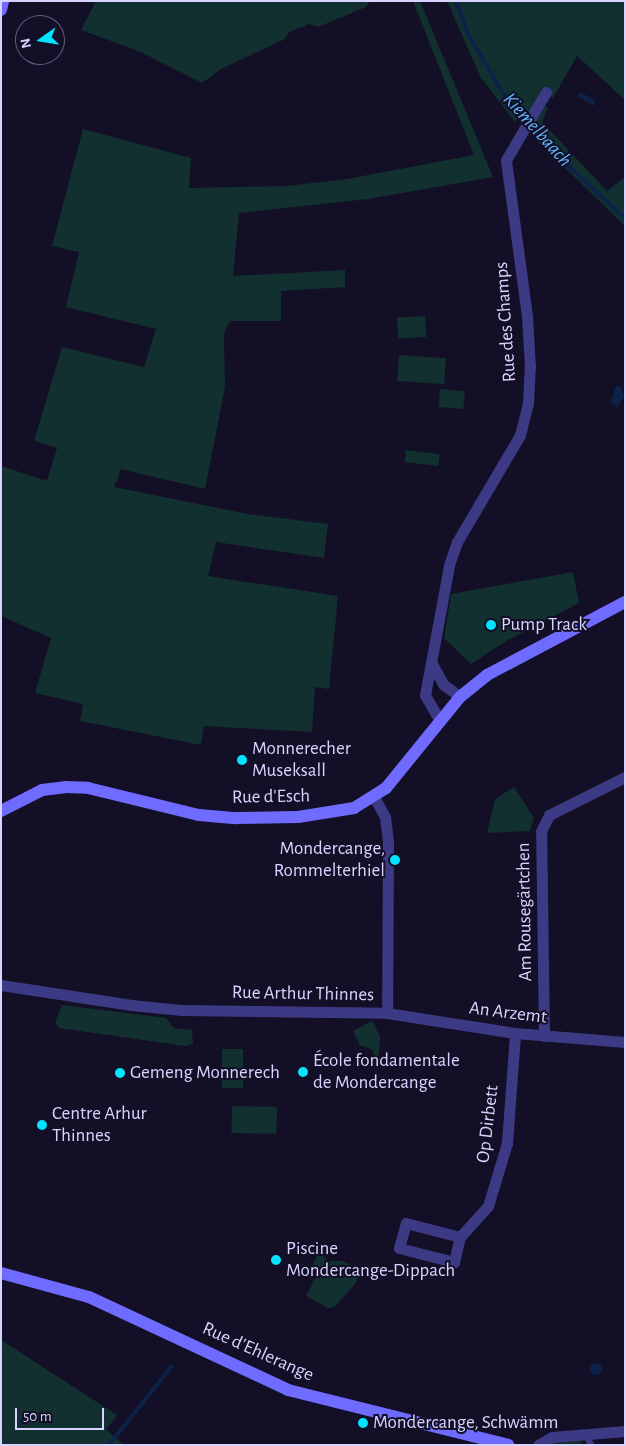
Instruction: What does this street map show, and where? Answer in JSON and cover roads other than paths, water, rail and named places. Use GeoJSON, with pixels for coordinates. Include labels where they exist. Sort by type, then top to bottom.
{"type":"FeatureCollection","features":[{"type":"Feature","properties":{"kind":"main road"},"geometry":{"type":"LineString","coordinates":[[1,10],[3,1]]}},
{"type":"Feature","properties":{"kind":"main road","name":"Rue d'Esch"},"geometry":{"type":"LineString","coordinates":[[1,811],[42,790],[65,787],[88,788],[199,814],[236,818],[272,819],[334,813],[374,797],[460,698],[487,675],[517,657],[625,602]]}},
{"type":"Feature","properties":{"kind":"main road","name":"Rue d'Ehlerange"},"geometry":{"type":"LineString","coordinates":[[1,1273],[89,1296],[288,1390],[508,1445]]}},
{"type":"Feature","properties":{"kind":"street","name":"Rue des Champs"},"geometry":{"type":"LineString","coordinates":[[440,720],[425,695],[443,588],[457,542],[520,435],[528,403],[530,367],[527,316],[506,160],[546,92]]}},
{"type":"Feature","properties":{"kind":"street"},"geometry":{"type":"LineString","coordinates":[[430,660],[443,684],[460,698]]}},
{"type":"Feature","properties":{"kind":"street","name":"Am Rousegärtchen"},"geometry":{"type":"LineString","coordinates":[[544,1036],[541,831],[549,815],[625,776]]}},
{"type":"Feature","properties":{"kind":"street","name":"Rue Arthur Thinnes"},"geometry":{"type":"LineString","coordinates":[[6,986],[182,1010],[387,1013],[388,843],[385,817],[374,797]]}},
{"type":"Feature","properties":{"kind":"street","name":"An Arzemt"},"geometry":{"type":"LineString","coordinates":[[387,1013],[515,1034],[625,1042]]}},
{"type":"Feature","properties":{"kind":"street","name":"Op Dirbett"},"geometry":{"type":"LineString","coordinates":[[460,1237],[406,1223],[399,1248],[454,1262],[460,1237],[488,1206],[502,1167],[507,1144],[515,1034]]}},
{"type":"Feature","properties":{"kind":"street"},"geometry":{"type":"LineString","coordinates":[[538,1445],[552,1437],[625,1431]]}},
{"type":"Feature","properties":{"kind":"lane"},"geometry":{"type":"LineString","coordinates":[[584,1433],[592,1445]]}},
{"type":"Feature","properties":{"kind":"water"},"geometry":{"type":"Polygon","coordinates":[[[581,92],[595,101],[594,106],[577,96],[581,92]]]}},
{"type":"Feature","properties":{"kind":"water"},"geometry":{"type":"Polygon","coordinates":[[[616,386],[620,386],[624,396],[617,408],[611,402],[616,386]]]}},
{"type":"Feature","properties":{"kind":"water"},"geometry":{"type":"Polygon","coordinates":[[[596,1363],[602,1369],[596,1375],[590,1369],[596,1363]]]}},
{"type":"Feature","properties":{"kind":"waterway","name":"Kiemelbaach"},"geometry":{"type":"LineString","coordinates":[[456,1],[467,32],[509,104],[554,153],[625,218]]}},
{"type":"Feature","properties":{"kind":"waterway"},"geometry":{"type":"LineString","coordinates":[[109,1445],[171,1367]]}},
{"type":"Feature","properties":{"kind":"place","name":"Pump Track"},"geometry":{"type":"Point","coordinates":[491,625]}},
{"type":"Feature","properties":{"kind":"place","name":"Monnerecher Museksall"},"geometry":{"type":"Point","coordinates":[242,760]}},
{"type":"Feature","properties":{"kind":"place","name":"Mondercange, Rommelterhiel"},"geometry":{"type":"Point","coordinates":[395,860]}},
{"type":"Feature","properties":{"kind":"place","name":"École fondamentale de Mondercange"},"geometry":{"type":"Point","coordinates":[303,1072]}},
{"type":"Feature","properties":{"kind":"place","name":"Gemeng Monnerech"},"geometry":{"type":"Point","coordinates":[120,1073]}},
{"type":"Feature","properties":{"kind":"place","name":"Centre Arhur Thinnes"},"geometry":{"type":"Point","coordinates":[42,1125]}},
{"type":"Feature","properties":{"kind":"place","name":"Piscine Mondercange-Dippach"},"geometry":{"type":"Point","coordinates":[276,1260]}},
{"type":"Feature","properties":{"kind":"place","name":"Mondercange, Schwämm"},"geometry":{"type":"Point","coordinates":[363,1423]}}]}
